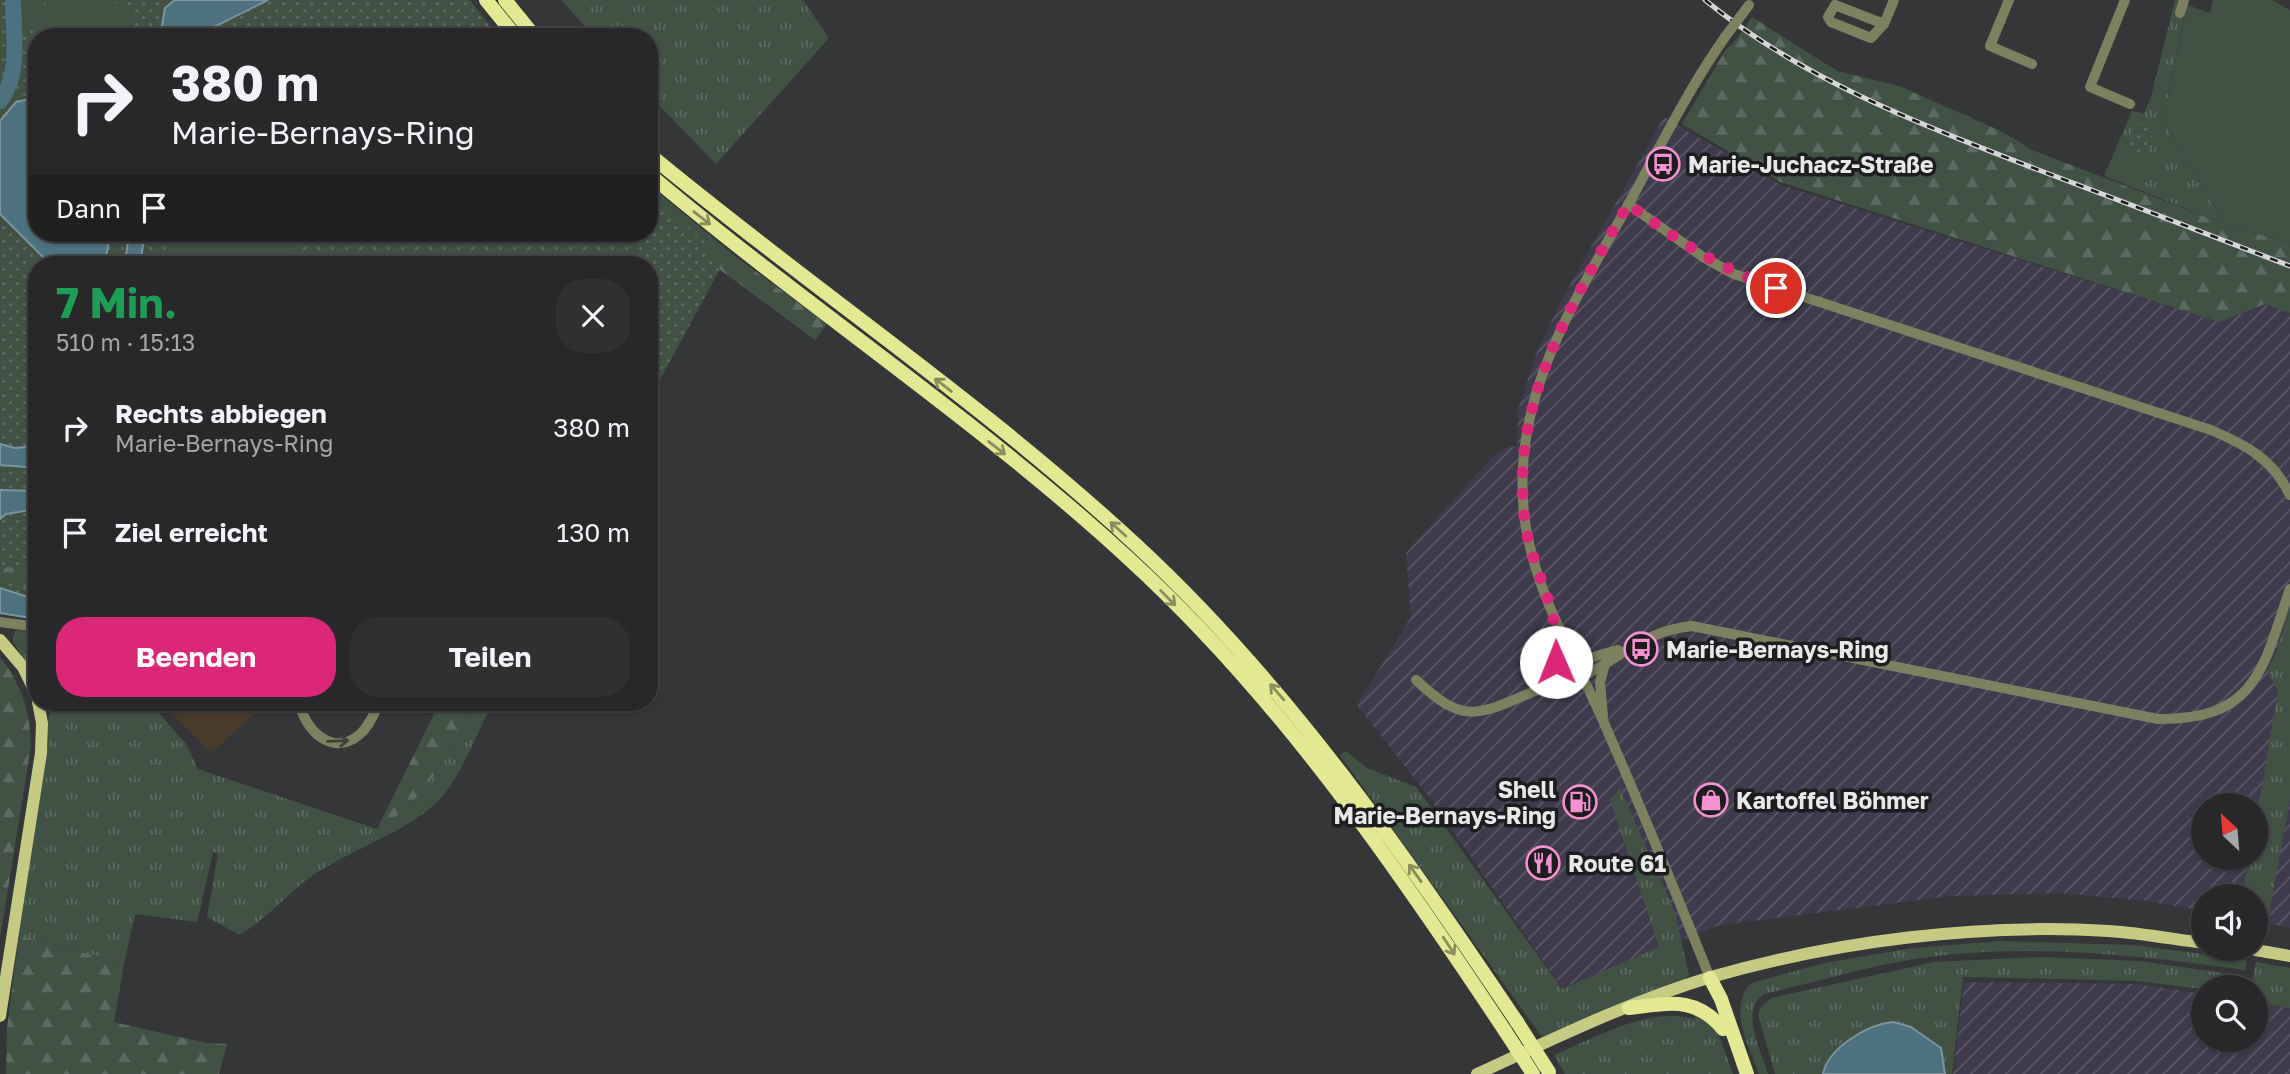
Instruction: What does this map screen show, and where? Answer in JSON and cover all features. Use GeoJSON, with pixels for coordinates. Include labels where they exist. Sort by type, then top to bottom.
{"type":"FeatureCollection","features":[{"type":"Feature","properties":{"kind":"highway"},"geometry":{"type":"LineString","coordinates":[[486,0],[509,28]]}},
{"type":"Feature","properties":{"kind":"highway"},"geometry":{"type":"LineString","coordinates":[[505,0],[528,28]]}},
{"type":"Feature","properties":{"kind":"highway"},"geometry":{"type":"LineString","coordinates":[[658,161],[1064,480],[1205,613],[1313,734],[1421,881],[1511,1027],[1533,1074]]}},
{"type":"Feature","properties":{"kind":"highway"},"geometry":{"type":"LineString","coordinates":[[658,181],[1032,476],[1128,558],[1200,629],[1273,709],[1323,771],[1429,918],[1511,1027],[1550,1073]]}},
{"type":"Feature","properties":{"kind":"highway"},"geometry":{"type":"LineString","coordinates":[[1710,978],[1713,1002],[1738,1074]]}},
{"type":"Feature","properties":{"kind":"highway"},"geometry":{"type":"LineString","coordinates":[[1710,978],[1721,999],[1747,1074]]}},
{"type":"Feature","properties":{"kind":"highway"},"geometry":{"type":"LineString","coordinates":[[1629,1008],[1692,1005],[1712,1015],[1723,1029]]}},
{"type":"Feature","properties":{"kind":"main road"},"geometry":{"type":"LineString","coordinates":[[0,640],[23,667],[28,677]]}},
{"type":"Feature","properties":{"kind":"main road"},"geometry":{"type":"LineString","coordinates":[[0,1016],[41,753],[40,711]]}},
{"type":"Feature","properties":{"kind":"main road"},"geometry":{"type":"LineString","coordinates":[[1476,1074],[1629,1008],[1710,978],[1837,947],[2006,929],[2110,931],[2191,941]]}},
{"type":"Feature","properties":{"kind":"main road"},"geometry":{"type":"LineString","coordinates":[[2268,952],[2290,956]]}},
{"type":"Feature","properties":{"kind":"street"},"geometry":{"type":"LineString","coordinates":[[1884,24],[1835,5],[1828,17],[1830,22],[1871,38],[1884,24],[1894,0]]}},
{"type":"Feature","properties":{"kind":"street"},"geometry":{"type":"LineString","coordinates":[[2009,0],[1990,46],[2032,64]]}},
{"type":"Feature","properties":{"kind":"street"},"geometry":{"type":"LineString","coordinates":[[2125,0],[2090,87],[2130,104]]}},
{"type":"Feature","properties":{"kind":"street"},"geometry":{"type":"LineString","coordinates":[[2180,13],[2183,0]]}},
{"type":"Feature","properties":{"kind":"street"},"geometry":{"type":"LineString","coordinates":[[1710,978],[1603,720],[1555,622],[1541,584],[1525,525],[1522,481],[1527,426],[1547,357],[1696,78],[1751,3]]}},
{"type":"Feature","properties":{"kind":"street"},"geometry":{"type":"LineString","coordinates":[[1628,204],[1703,257],[1734,274],[2211,430],[2248,445],[2275,470],[2290,495]]}},
{"type":"Feature","properties":{"kind":"street"},"geometry":{"type":"LineString","coordinates":[[1546,678],[1574,662],[1625,649],[1672,628],[1692,626],[2158,719],[2183,719],[2205,715],[2231,703],[2256,680],[2269,656],[2290,589]]}},
{"type":"Feature","properties":{"kind":"street"},"geometry":{"type":"LineString","coordinates":[[0,622],[28,626]]}},
{"type":"Feature","properties":{"kind":"street"},"geometry":{"type":"LineString","coordinates":[[1533,691],[1546,678],[1556,662],[1555,622]]}},
{"type":"Feature","properties":{"kind":"street"},"geometry":{"type":"LineString","coordinates":[[1416,680],[1441,703],[1475,713],[1490,710],[1533,691],[1581,678],[1625,649]]}},
{"type":"Feature","properties":{"kind":"street"},"geometry":{"type":"LineString","coordinates":[[1603,720],[1600,682],[1606,662]]}},
{"type":"Feature","properties":{"kind":"street"},"geometry":{"type":"LineString","coordinates":[[303,711],[310,730],[325,741],[338,743],[359,736],[376,711]]}},
{"type":"Feature","properties":{"kind":"shaded area"},"geometry":{"type":"Polygon","coordinates":[[[1664,117],[1781,185],[2219,322],[2265,304],[2290,313],[2290,928],[2268,923],[2268,884],[2191,884],[2191,909],[2147,901],[2059,893],[1952,896],[1720,925],[1562,988],[1429,797],[1357,705],[1411,617],[1406,553],[1494,455],[1505,448],[1517,446],[1518,410],[1536,354],[1562,299],[1664,117]]]}},
{"type":"Feature","properties":{"kind":"shaded area"},"geometry":{"type":"Polygon","coordinates":[[[170,711],[258,711],[211,753],[170,711]]]}},
{"type":"Feature","properties":{"kind":"shaded area"},"geometry":{"type":"Polygon","coordinates":[[[1964,982],[2139,984],[2191,992],[2191,1052],[2268,1052],[2268,1004],[2290,1008],[2290,1074],[1953,1074],[1964,982]]]}},
{"type":"Feature","properties":{"kind":"green space"},"geometry":{"type":"Polygon","coordinates":[[[0,0],[470,0],[491,28],[28,28],[28,242],[658,242],[658,201],[703,240],[720,269],[658,383],[658,256],[28,256],[28,570],[2,566],[0,574],[0,0]]]}},
{"type":"Feature","properties":{"kind":"green space"},"geometry":{"type":"Polygon","coordinates":[[[22,0],[42,0],[40,28],[22,29],[22,0]]]}},
{"type":"Feature","properties":{"kind":"green space"},"geometry":{"type":"Polygon","coordinates":[[[46,0],[80,0],[135,7],[134,28],[41,28],[46,0]]]}},
{"type":"Feature","properties":{"kind":"green space"},"geometry":{"type":"Polygon","coordinates":[[[561,0],[803,0],[829,38],[716,164],[658,104],[658,28],[587,28],[561,0]]]}},
{"type":"Feature","properties":{"kind":"green space"},"geometry":{"type":"Polygon","coordinates":[[[2175,0],[2180,0],[2177,16],[2184,18],[2165,112],[2168,129],[2225,224],[2104,176],[2132,111],[2144,113],[2151,97],[2175,0]]]}},
{"type":"Feature","properties":{"kind":"green space"},"geometry":{"type":"Polygon","coordinates":[[[2213,0],[2272,0],[2290,10],[2290,243],[2225,224],[2168,129],[2165,112],[2187,5],[2210,13],[2213,0]]]}},
{"type":"Feature","properties":{"kind":"green space"},"geometry":{"type":"Polygon","coordinates":[[[1752,17],[1837,71],[1899,86],[2003,132],[2032,150],[2225,224],[2290,243],[2290,313],[2265,304],[2219,322],[1780,182],[1682,124],[1726,49],[1732,45],[1752,17]]]}},
{"type":"Feature","properties":{"kind":"green space"},"geometry":{"type":"Polygon","coordinates":[[[2135,122],[2155,128],[2146,156],[2126,150],[2135,122]]]}},
{"type":"Feature","properties":{"kind":"green space"},"geometry":{"type":"Polygon","coordinates":[[[2126,150],[2146,156],[2136,179],[2118,172],[2126,150]]]}},
{"type":"Feature","properties":{"kind":"green space"},"geometry":{"type":"Polygon","coordinates":[[[658,192],[736,257],[827,324],[815,340],[704,258],[658,237],[658,192]]]}},
{"type":"Feature","properties":{"kind":"green space"},"geometry":{"type":"Polygon","coordinates":[[[176,242],[293,242],[290,256],[174,256],[176,242]]]}},
{"type":"Feature","properties":{"kind":"green space"},"geometry":{"type":"Polygon","coordinates":[[[28,512],[28,596],[0,587],[0,520],[28,512]]]}},
{"type":"Feature","properties":{"kind":"green space"},"geometry":{"type":"Polygon","coordinates":[[[0,578],[28,592],[28,619],[0,614],[0,578]]]}},
{"type":"Feature","properties":{"kind":"green space"},"geometry":{"type":"Polygon","coordinates":[[[2290,605],[2290,799],[2268,919],[2268,884],[2244,884],[2247,870],[2268,870],[2268,793],[2261,793],[2278,691],[2267,671],[2277,651],[2290,605]]]}},
{"type":"Feature","properties":{"kind":"green space"},"geometry":{"type":"Polygon","coordinates":[[[15,630],[28,632],[28,666],[13,641],[15,630]]]}},
{"type":"Feature","properties":{"kind":"green space"},"geometry":{"type":"Polygon","coordinates":[[[0,657],[14,678],[23,699],[29,721],[31,746],[0,939],[0,657]]]}},
{"type":"Feature","properties":{"kind":"green space"},"geometry":{"type":"Polygon","coordinates":[[[51,711],[157,711],[186,744],[198,769],[377,829],[394,818],[423,790],[447,756],[472,711],[489,711],[464,763],[442,797],[430,809],[397,830],[324,868],[263,918],[238,934],[207,917],[218,854],[213,852],[197,922],[135,914],[124,964],[19,935],[48,744],[48,720],[51,711]]]}},
{"type":"Feature","properties":{"kind":"green space"},"geometry":{"type":"Polygon","coordinates":[[[436,711],[472,711],[447,756],[423,790],[394,818],[377,829],[436,711]]]}},
{"type":"Feature","properties":{"kind":"green space"},"geometry":{"type":"Polygon","coordinates":[[[1346,751],[1367,768],[1416,787],[1562,989],[1659,947],[1610,800],[1620,788],[1675,913],[1689,975],[1681,982],[1542,1037],[1340,755],[1346,751]]]}},
{"type":"Feature","properties":{"kind":"green space"},"geometry":{"type":"Polygon","coordinates":[[[19,935],[124,964],[114,1022],[206,1043],[227,1044],[219,1074],[6,1074],[7,1028],[19,935]]]}},
{"type":"Feature","properties":{"kind":"green space"},"geometry":{"type":"Polygon","coordinates":[[[2001,941],[2133,945],[2191,953],[2191,961],[2247,961],[2245,970],[2130,956],[2013,951],[1936,956],[1871,968],[1764,994],[1757,1001],[1752,1020],[1768,1074],[1759,1074],[1740,1016],[1744,993],[1751,983],[1825,963],[1913,948],[2001,941]]]}},
{"type":"Feature","properties":{"kind":"green space"},"geometry":{"type":"Polygon","coordinates":[[[2042,957],[2139,961],[2231,975],[2191,975],[2191,988],[2137,981],[1963,977],[1952,1074],[1945,1074],[1940,1053],[1926,1036],[1907,1025],[1886,1023],[1856,1039],[1830,1063],[1823,1074],[1775,1074],[1758,1015],[1761,1007],[1771,998],[1934,962],[2042,957]]]}},
{"type":"Feature","properties":{"kind":"green space"},"geometry":{"type":"Polygon","coordinates":[[[2256,962],[2290,968],[2290,1008],[2268,1004],[2268,975],[2253,975],[2256,962]]]}},
{"type":"Feature","properties":{"kind":"green space"},"geometry":{"type":"Polygon","coordinates":[[[1698,1011],[1715,1025],[1733,1074],[1565,1074],[1554,1055],[1641,1020],[1677,1016],[1694,1019],[1698,1011]]]}},
{"type":"Feature","properties":{"kind":"water"},"geometry":{"type":"Polygon","coordinates":[[[175,0],[268,0],[212,28],[162,28],[165,8],[175,0]]]}},
{"type":"Feature","properties":{"kind":"water"},"geometry":{"type":"Polygon","coordinates":[[[28,99],[28,242],[0,214],[0,121],[16,102],[28,99]]]}},
{"type":"Feature","properties":{"kind":"water"},"geometry":{"type":"Polygon","coordinates":[[[28,242],[109,242],[106,256],[42,256],[28,242]]]}},
{"type":"Feature","properties":{"kind":"water"},"geometry":{"type":"Polygon","coordinates":[[[128,242],[144,242],[141,256],[126,256],[128,242]]]}},
{"type":"Feature","properties":{"kind":"water"},"geometry":{"type":"Polygon","coordinates":[[[0,444],[15,448],[28,447],[28,467],[0,465],[0,444]]]}},
{"type":"Feature","properties":{"kind":"water"},"geometry":{"type":"Polygon","coordinates":[[[0,490],[28,491],[28,510],[6,514],[0,519],[0,490]]]}},
{"type":"Feature","properties":{"kind":"water"},"geometry":{"type":"Polygon","coordinates":[[[0,588],[28,597],[28,618],[0,613],[0,588]]]}},
{"type":"Feature","properties":{"kind":"water"},"geometry":{"type":"Polygon","coordinates":[[[1893,1022],[1911,1027],[1941,1048],[1945,1074],[1823,1074],[1833,1055],[1851,1039],[1872,1027],[1893,1022]]]}},
{"type":"Feature","properties":{"kind":"waterway"},"geometry":{"type":"LineString","coordinates":[[0,101],[7,90],[13,66],[13,0]]}},
{"type":"Feature","properties":{"kind":"railway"},"geometry":{"type":"LineString","coordinates":[[1705,0],[1782,54],[1864,98],[1992,152],[2290,266]]}},
{"type":"Feature","properties":{"kind":"place","name":"Marie-Juchacz-Straße"},"geometry":{"type":"Point","coordinates":[1663,164]}},
{"type":"Feature","properties":{"kind":"place","name":"Marie-Bernays-Ring"},"geometry":{"type":"Point","coordinates":[1641,649]}},
{"type":"Feature","properties":{"kind":"place","name":"Kartoffel Böhmer"},"geometry":{"type":"Point","coordinates":[1711,800]}},
{"type":"Feature","properties":{"kind":"place","name":"Shell Marie-Bernays-Ring"},"geometry":{"type":"Point","coordinates":[1580,802]}},
{"type":"Feature","properties":{"kind":"place","name":"Route 61"},"geometry":{"type":"Point","coordinates":[1543,863]}},
{"type":"Feature","properties":{"kind":"route"},"geometry":{"type":"LineString","coordinates":[[1556,662],[1558,649],[1555,622],[1541,584],[1525,525],[1522,481],[1527,426],[1547,357],[1565,318],[1628,204],[1703,257],[1734,274],[1776,288]]}}]}
